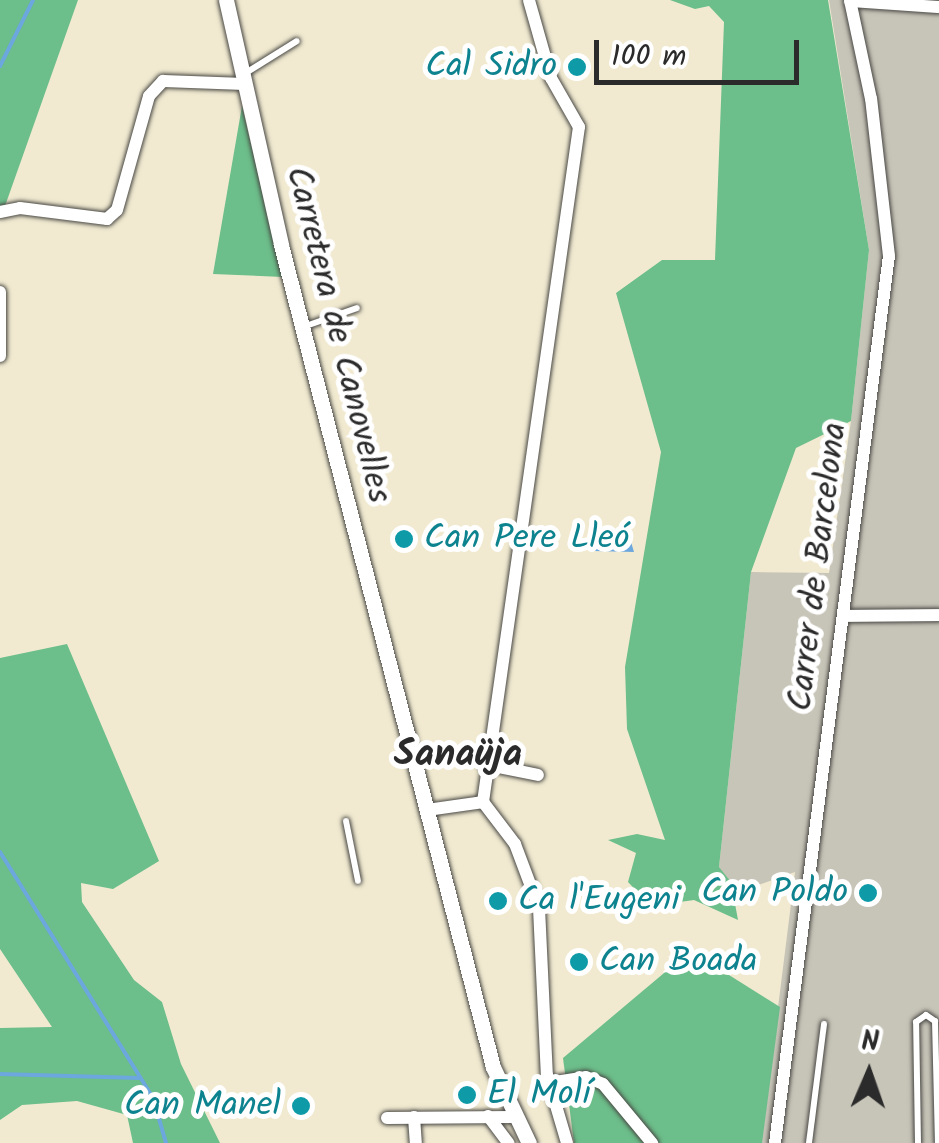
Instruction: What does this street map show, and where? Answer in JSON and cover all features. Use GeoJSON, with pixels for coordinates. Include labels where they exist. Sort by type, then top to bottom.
{"type":"FeatureCollection","features":[{"type":"Feature","properties":{"kind":"street","name":"Carretera de Canovelles"},"geometry":{"type":"LineString","coordinates":[[226,0],[302,327],[427,810],[511,1117],[529,1143]]}},
{"type":"Feature","properties":{"kind":"street"},"geometry":{"type":"LineString","coordinates":[[529,0],[551,78],[579,127],[512,621],[484,764],[483,802],[515,844],[539,908],[549,1082],[567,1143]]}},
{"type":"Feature","properties":{"kind":"street"},"geometry":{"type":"LineString","coordinates":[[850,1],[939,7]]}},
{"type":"Feature","properties":{"kind":"street","name":"Carrer de Barcelona"},"geometry":{"type":"LineString","coordinates":[[776,1143],[889,256],[871,99],[850,1]]}},
{"type":"Feature","properties":{"kind":"street"},"geometry":{"type":"LineString","coordinates":[[0,212],[20,208],[107,219],[118,210],[148,96],[163,81],[244,80]]}},
{"type":"Feature","properties":{"kind":"street"},"geometry":{"type":"LineString","coordinates":[[0,292],[0,356]]}},
{"type":"Feature","properties":{"kind":"street"},"geometry":{"type":"LineString","coordinates":[[843,616],[939,615]]}},
{"type":"Feature","properties":{"kind":"street"},"geometry":{"type":"LineString","coordinates":[[484,764],[538,775]]}},
{"type":"Feature","properties":{"kind":"street"},"geometry":{"type":"LineString","coordinates":[[427,810],[483,802]]}},
{"type":"Feature","properties":{"kind":"street"},"geometry":{"type":"LineString","coordinates":[[549,1082],[586,1076],[603,1084],[652,1143]]}},
{"type":"Feature","properties":{"kind":"street"},"geometry":{"type":"LineString","coordinates":[[488,1116],[508,1143]]}},
{"type":"Feature","properties":{"kind":"street"},"geometry":{"type":"LineString","coordinates":[[387,1118],[511,1117]]}},
{"type":"Feature","properties":{"kind":"street"},"geometry":{"type":"LineString","coordinates":[[414,1118],[416,1143]]}},
{"type":"Feature","properties":{"kind":"lane"},"geometry":{"type":"LineString","coordinates":[[244,80],[297,41]]}},
{"type":"Feature","properties":{"kind":"lane"},"geometry":{"type":"LineString","coordinates":[[302,327],[357,308]]}},
{"type":"Feature","properties":{"kind":"lane"},"geometry":{"type":"LineString","coordinates":[[346,821],[358,881]]}},
{"type":"Feature","properties":{"kind":"lane"},"geometry":{"type":"LineString","coordinates":[[918,1143],[916,1025],[926,1015],[935,1021],[938,1143]]}},
{"type":"Feature","properties":{"kind":"lane"},"geometry":{"type":"LineString","coordinates":[[809,1143],[824,1024]]}},
{"type":"Feature","properties":{"kind":"shaded area"},"geometry":{"type":"Polygon","coordinates":[[[829,0],[939,0],[939,1143],[761,1143],[795,872],[733,894],[719,867],[751,572],[829,573],[851,421],[869,250],[829,0]]]}},
{"type":"Feature","properties":{"kind":"green space"},"geometry":{"type":"Polygon","coordinates":[[[0,0],[78,0],[5,206],[0,206],[0,0]]]}},
{"type":"Feature","properties":{"kind":"green space"},"geometry":{"type":"Polygon","coordinates":[[[670,0],[828,0],[869,250],[851,421],[796,448],[751,572],[719,867],[731,882],[738,920],[694,900],[651,906],[628,882],[636,853],[608,840],[637,834],[665,840],[627,729],[625,667],[661,452],[616,293],[662,260],[715,260],[724,22],[709,6],[695,9],[670,0]]]}},
{"type":"Feature","properties":{"kind":"green space"},"geometry":{"type":"Polygon","coordinates":[[[242,106],[283,277],[213,274],[242,106]]]}},
{"type":"Feature","properties":{"kind":"green space"},"geometry":{"type":"Polygon","coordinates":[[[67,644],[159,861],[113,889],[81,883],[82,902],[134,980],[162,1002],[181,1064],[220,1143],[133,1143],[127,1115],[77,1101],[22,1105],[0,1120],[0,1028],[52,1027],[0,949],[0,658],[67,644]]]}},
{"type":"Feature","properties":{"kind":"green space"},"geometry":{"type":"Polygon","coordinates":[[[670,968],[729,975],[780,1007],[762,1143],[574,1143],[563,1058],[670,968]]]}},
{"type":"Feature","properties":{"kind":"water"},"geometry":{"type":"Polygon","coordinates":[[[597,539],[631,542],[634,552],[594,551],[597,539]]]}},
{"type":"Feature","properties":{"kind":"waterway"},"geometry":{"type":"LineString","coordinates":[[0,66],[33,0]]}},
{"type":"Feature","properties":{"kind":"waterway"},"geometry":{"type":"LineString","coordinates":[[0,852],[153,1098],[166,1143]]}},
{"type":"Feature","properties":{"kind":"waterway"},"geometry":{"type":"LineString","coordinates":[[0,1074],[139,1078]]}},
{"type":"Feature","properties":{"kind":"place","name":"Cal Sidro"},"geometry":{"type":"Point","coordinates":[577,67]}},
{"type":"Feature","properties":{"kind":"place","name":"Can Pere Lleó"},"geometry":{"type":"Point","coordinates":[404,539]}},
{"type":"Feature","properties":{"kind":"place","name":"Can Poldo"},"geometry":{"type":"Point","coordinates":[868,893]}},
{"type":"Feature","properties":{"kind":"place","name":"Ca l'Eugeni"},"geometry":{"type":"Point","coordinates":[498,901]}},
{"type":"Feature","properties":{"kind":"place","name":"Can Boada"},"geometry":{"type":"Point","coordinates":[579,962]}},
{"type":"Feature","properties":{"kind":"place","name":"El Molí"},"geometry":{"type":"Point","coordinates":[467,1095]}},
{"type":"Feature","properties":{"kind":"place","name":"Can Manel"},"geometry":{"type":"Point","coordinates":[301,1106]}},
{"type":"Feature","properties":{"kind":"district","name":"Sanaüja"},"geometry":{"type":"Point","coordinates":[458,756]}}]}
